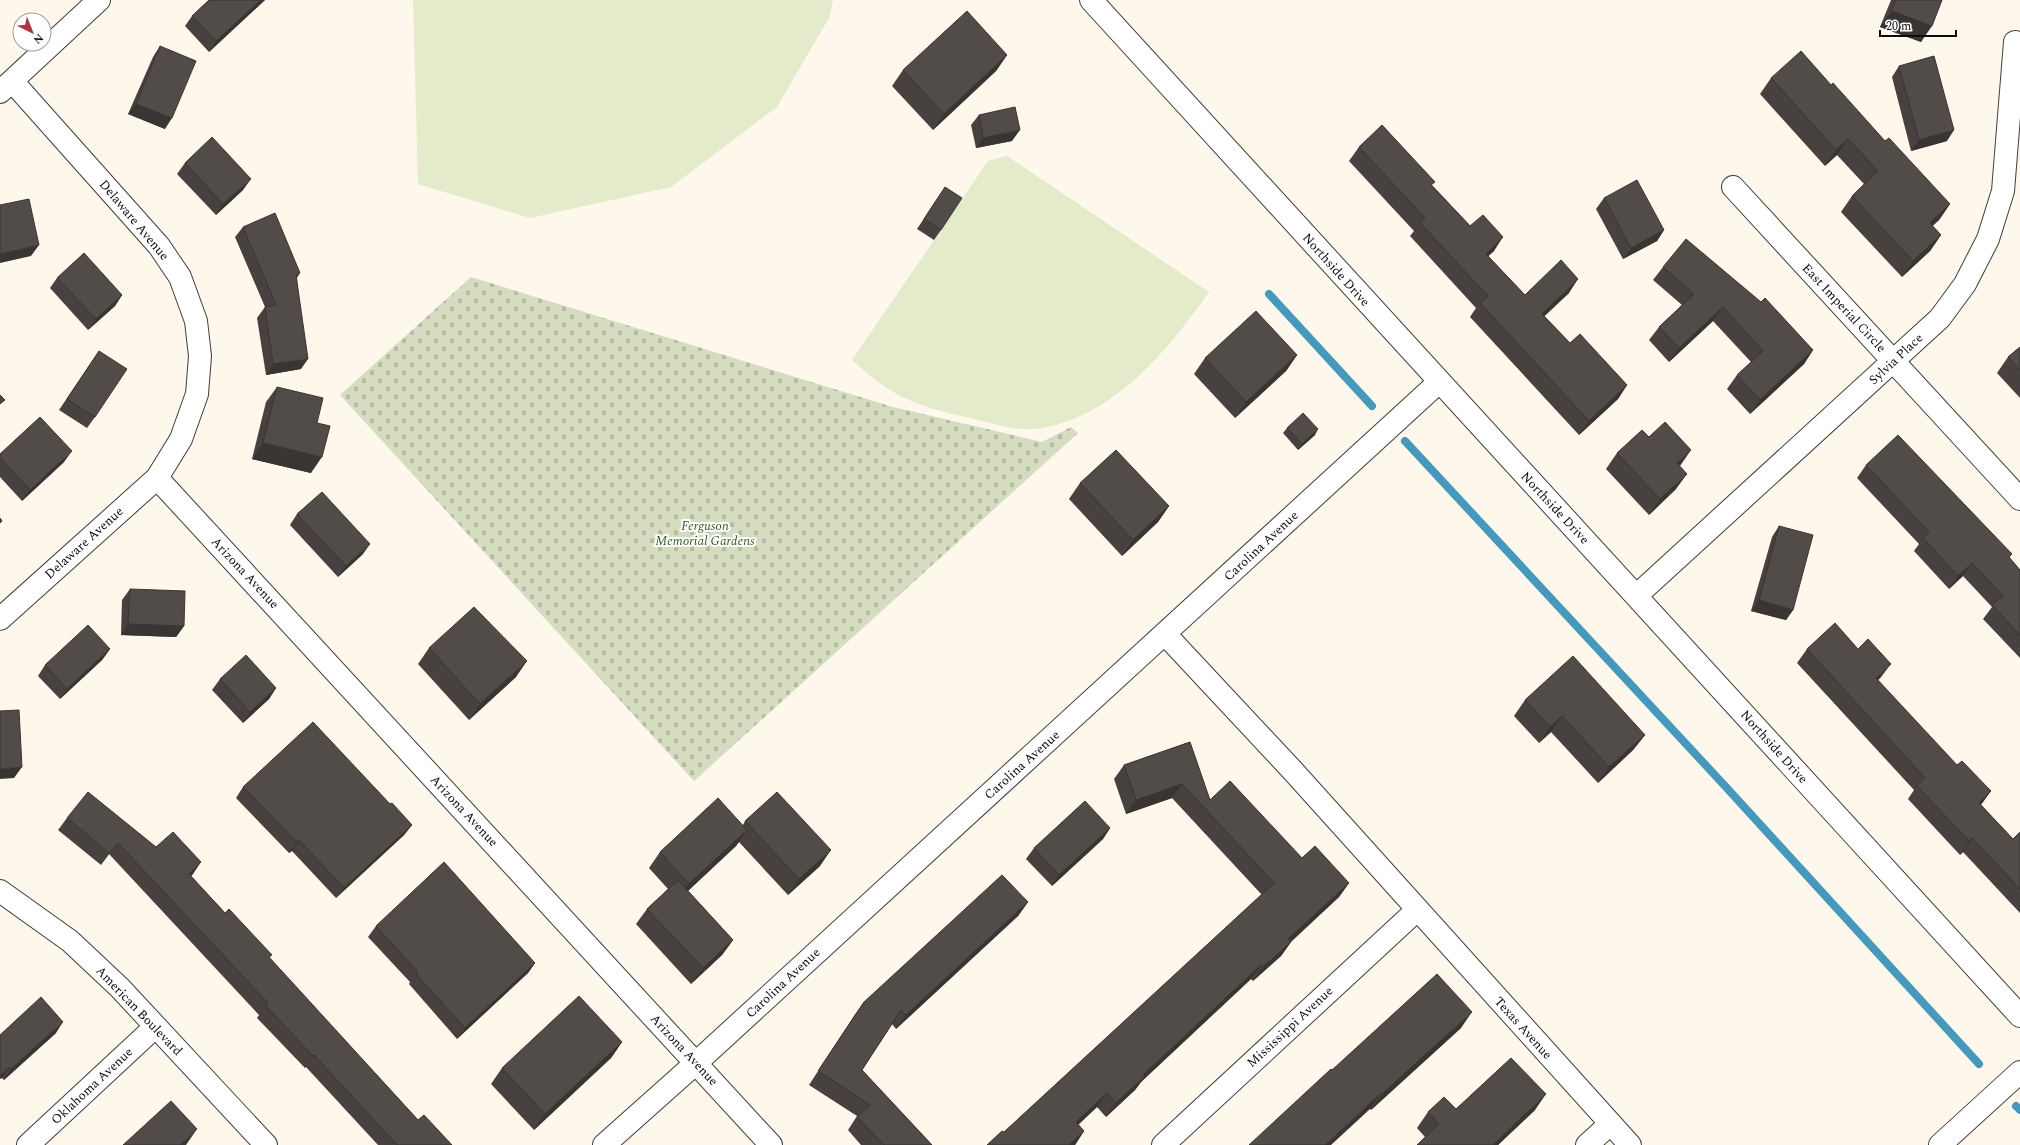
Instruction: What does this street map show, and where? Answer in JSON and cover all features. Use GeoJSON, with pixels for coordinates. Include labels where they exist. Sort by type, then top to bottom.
{"type":"FeatureCollection","features":[{"type":"Feature","properties":{"kind":"street"},"geometry":{"type":"LineString","coordinates":[[6,86],[99,0]]}},
{"type":"Feature","properties":{"kind":"street","name":"Northside Drive"},"geometry":{"type":"LineString","coordinates":[[1091,0],[2020,1016]]}},
{"type":"Feature","properties":{"kind":"street","name":"Sylvia Place"},"geometry":{"type":"LineString","coordinates":[[1636,596],[1940,318],[1965,284],[1988,239],[2002,191],[2015,42]]}},
{"type":"Feature","properties":{"kind":"street","name":"Delaware Avenue"},"geometry":{"type":"LineString","coordinates":[[0,619],[157,478],[181,439],[197,394],[200,356],[196,320],[180,277],[159,246],[6,86]]}},
{"type":"Feature","properties":{"kind":"street","name":"East Imperial Circle"},"geometry":{"type":"LineString","coordinates":[[1733,187],[2020,499]]}},
{"type":"Feature","properties":{"kind":"street","name":"Carolina Avenue"},"geometry":{"type":"LineString","coordinates":[[604,1145],[696,1063],[1439,382]]}},
{"type":"Feature","properties":{"kind":"street","name":"Arizona Avenue"},"geometry":{"type":"LineString","coordinates":[[157,478],[771,1145]]}},
{"type":"Feature","properties":{"kind":"street","name":"Texas Avenue"},"geometry":{"type":"LineString","coordinates":[[1165,634],[1292,771],[1630,1145]]}},
{"type":"Feature","properties":{"kind":"street","name":"American Boulevard"},"geometry":{"type":"LineString","coordinates":[[0,891],[70,941],[120,988],[266,1145]]}},
{"type":"Feature","properties":{"kind":"street","name":"Mississippi Avenue"},"geometry":{"type":"LineString","coordinates":[[1163,1145],[1417,910]]}},
{"type":"Feature","properties":{"kind":"street","name":"Oklahoma Avenue"},"geometry":{"type":"LineString","coordinates":[[28,1145],[155,1027]]}},
{"type":"Feature","properties":{"kind":"street"},"geometry":{"type":"LineString","coordinates":[[1940,1145],[2020,1072]]}},
{"type":"Feature","properties":{"kind":"street"},"geometry":{"type":"LineString","coordinates":[[1587,1145],[1610,1124]]}},
{"type":"Feature","properties":{"kind":"green space"},"geometry":{"type":"Polygon","coordinates":[[[413,0],[833,0],[829,18],[777,107],[671,187],[530,218],[418,184],[413,0]]]}},
{"type":"Feature","properties":{"kind":"green space"},"geometry":{"type":"Polygon","coordinates":[[[1007,156],[1209,292],[1175,337],[1136,379],[1113,397],[1089,412],[1063,423],[1035,429],[1019,429],[1002,426],[918,404],[885,387],[852,360],[988,161],[1007,156]]]}},
{"type":"Feature","properties":{"kind":"green space","name":"Ferguson Memorial Gardens"},"geometry":{"type":"Polygon","coordinates":[[[471,277],[893,407],[1042,442],[1071,427],[1078,433],[694,781],[340,395],[471,277]]]}},
{"type":"Feature","properties":{"kind":"building"},"geometry":{"type":"Polygon","coordinates":[[[209,0],[261,0],[216,41],[192,16],[209,0]]]}},
{"type":"Feature","properties":{"kind":"building"},"geometry":{"type":"Polygon","coordinates":[[[1896,0],[1942,0],[1932,26],[1892,11],[1896,0]]]}},
{"type":"Feature","properties":{"kind":"building"},"geometry":{"type":"Polygon","coordinates":[[[967,11],[1007,55],[944,114],[903,70],[967,11]]]}},
{"type":"Feature","properties":{"kind":"building"},"geometry":{"type":"Polygon","coordinates":[[[160,46],[196,61],[172,118],[136,104],[160,46]]]}},
{"type":"Feature","properties":{"kind":"building"},"geometry":{"type":"Polygon","coordinates":[[[1801,51],[1831,85],[1833,83],[1885,141],[1889,138],[1950,204],[1930,223],[1941,235],[1913,261],[1852,196],[1878,171],[1848,139],[1836,150],[1771,78],[1801,51]]]}},
{"type":"Feature","properties":{"kind":"building"},"geometry":{"type":"Polygon","coordinates":[[[1934,56],[1954,130],[1919,140],[1899,66],[1934,56]]]}},
{"type":"Feature","properties":{"kind":"building"},"geometry":{"type":"Polygon","coordinates":[[[1015,107],[1020,130],[983,138],[979,115],[1015,107]]]}},
{"type":"Feature","properties":{"kind":"building"},"geometry":{"type":"Polygon","coordinates":[[[1382,125],[1435,182],[1431,185],[1470,226],[1483,215],[1503,237],[1486,254],[1525,295],[1561,260],[1578,279],[1542,314],[1570,343],[1580,334],[1627,385],[1589,421],[1480,303],[1488,296],[1420,223],[1425,218],[1359,147],[1382,125]]]}},
{"type":"Feature","properties":{"kind":"building"},"geometry":{"type":"Polygon","coordinates":[[[212,137],[251,179],[223,204],[185,163],[212,137]]]}},
{"type":"Feature","properties":{"kind":"building"},"geometry":{"type":"Polygon","coordinates":[[[1637,180],[1664,230],[1631,248],[1604,198],[1637,180]]]}},
{"type":"Feature","properties":{"kind":"building"},"geometry":{"type":"Polygon","coordinates":[[[945,187],[962,198],[941,230],[924,219],[945,187]]]}},
{"type":"Feature","properties":{"kind":"building"},"geometry":{"type":"Polygon","coordinates":[[[29,199],[39,245],[0,254],[0,205],[29,199]]]}},
{"type":"Feature","properties":{"kind":"building"},"geometry":{"type":"Polygon","coordinates":[[[275,213],[300,273],[296,275],[308,359],[273,364],[265,307],[276,305],[243,227],[275,213]]]}},
{"type":"Feature","properties":{"kind":"building"},"geometry":{"type":"Polygon","coordinates":[[[1686,239],[1761,302],[1765,298],[1813,350],[1760,400],[1737,375],[1763,351],[1723,307],[1679,348],[1659,327],[1694,294],[1663,267],[1686,239]]]}},
{"type":"Feature","properties":{"kind":"building"},"geometry":{"type":"Polygon","coordinates":[[[84,253],[122,295],[96,319],[57,278],[84,253]]]}},
{"type":"Feature","properties":{"kind":"building"},"geometry":{"type":"Polygon","coordinates":[[[1256,311],[1297,355],[1246,402],[1205,358],[1256,311]]]}},
{"type":"Feature","properties":{"kind":"building"},"geometry":{"type":"Polygon","coordinates":[[[2020,347],[2020,370],[2008,357],[2020,347]]]}},
{"type":"Feature","properties":{"kind":"building"},"geometry":{"type":"Polygon","coordinates":[[[99,351],[127,369],[95,417],[67,399],[99,351]]]}},
{"type":"Feature","properties":{"kind":"building"},"geometry":{"type":"Polygon","coordinates":[[[277,387],[323,398],[317,423],[330,426],[322,457],[263,443],[277,387]]]}},
{"type":"Feature","properties":{"kind":"building"},"geometry":{"type":"Polygon","coordinates":[[[0,395],[5,400],[0,404],[0,395]]]}},
{"type":"Feature","properties":{"kind":"building"},"geometry":{"type":"Polygon","coordinates":[[[1303,413],[1318,429],[1302,444],[1287,428],[1303,413]]]}},
{"type":"Feature","properties":{"kind":"building"},"geometry":{"type":"Polygon","coordinates":[[[40,417],[72,451],[30,490],[0,458],[0,454],[40,417]]]}},
{"type":"Feature","properties":{"kind":"building"},"geometry":{"type":"Polygon","coordinates":[[[1665,422],[1691,450],[1677,463],[1687,474],[1660,499],[1617,453],[1642,430],[1649,437],[1665,422]]]}},
{"type":"Feature","properties":{"kind":"building"},"geometry":{"type":"Polygon","coordinates":[[[1898,435],[2012,554],[2009,557],[2020,570],[2020,635],[1992,605],[2003,596],[1972,563],[1958,576],[1923,538],[1929,532],[1866,465],[1898,435]]]}},
{"type":"Feature","properties":{"kind":"building"},"geometry":{"type":"Polygon","coordinates":[[[1116,450],[1169,506],[1133,540],[1080,483],[1116,450]]]}},
{"type":"Feature","properties":{"kind":"building"},"geometry":{"type":"Polygon","coordinates":[[[322,492],[370,544],[346,566],[297,514],[322,492]]]}},
{"type":"Feature","properties":{"kind":"building"},"geometry":{"type":"Polygon","coordinates":[[[1779,526],[1813,535],[1793,610],[1759,600],[1779,526]]]}},
{"type":"Feature","properties":{"kind":"building"},"geometry":{"type":"Polygon","coordinates":[[[130,589],[185,591],[184,626],[128,624],[130,589]]]}},
{"type":"Feature","properties":{"kind":"building"},"geometry":{"type":"Polygon","coordinates":[[[474,607],[527,661],[480,704],[429,648],[474,607]]]}},
{"type":"Feature","properties":{"kind":"building"},"geometry":{"type":"Polygon","coordinates":[[[1835,623],[1858,649],[1868,639],[1891,664],[1876,678],[1957,765],[1962,761],[1991,791],[1979,803],[2013,839],[2020,832],[2020,889],[1972,838],[1969,841],[1917,786],[1925,778],[1807,649],[1835,623]]]}},
{"type":"Feature","properties":{"kind":"building"},"geometry":{"type":"Polygon","coordinates":[[[88,625],[110,649],[67,689],[45,665],[88,625]]]}},
{"type":"Feature","properties":{"kind":"building"},"geometry":{"type":"Polygon","coordinates":[[[246,655],[276,688],[250,712],[220,679],[246,655]]]}},
{"type":"Feature","properties":{"kind":"building"},"geometry":{"type":"Polygon","coordinates":[[[1573,656],[1645,735],[1609,767],[1562,716],[1550,727],[1525,700],[1573,656]]]}},
{"type":"Feature","properties":{"kind":"building"},"geometry":{"type":"Polygon","coordinates":[[[19,710],[22,767],[0,769],[0,711],[19,710]]]}},
{"type":"Feature","properties":{"kind":"building"},"geometry":{"type":"Polygon","coordinates":[[[313,722],[390,804],[392,803],[412,825],[344,888],[299,840],[297,842],[243,787],[313,722]]]}},
{"type":"Feature","properties":{"kind":"building"},"geometry":{"type":"Polygon","coordinates":[[[1190,742],[1210,800],[1230,781],[1302,858],[1315,846],[1349,883],[1288,939],[1291,942],[1263,967],[1261,965],[1143,1075],[1145,1076],[1116,1103],[1107,1093],[1076,1122],[1084,1131],[1069,1145],[987,1145],[1002,1131],[1004,1132],[1274,883],[1182,784],[1136,800],[1124,765],[1190,742]]]}},
{"type":"Feature","properties":{"kind":"building"},"geometry":{"type":"Polygon","coordinates":[[[88,792],[156,847],[173,832],[201,862],[189,874],[225,913],[229,909],[272,955],[269,957],[418,1120],[424,1115],[452,1145],[397,1145],[314,1055],[313,1056],[266,1006],[268,1003],[118,843],[109,853],[67,818],[88,792]]]}},
{"type":"Feature","properties":{"kind":"building"},"geometry":{"type":"Polygon","coordinates":[[[777,792],[831,850],[799,879],[745,821],[777,792]]]}},
{"type":"Feature","properties":{"kind":"building"},"geometry":{"type":"Polygon","coordinates":[[[718,798],[747,830],[689,884],[660,852],[718,798]]]}},
{"type":"Feature","properties":{"kind":"building"},"geometry":{"type":"Polygon","coordinates":[[[1085,801],[1110,828],[1059,875],[1034,848],[1085,801]]]}},
{"type":"Feature","properties":{"kind":"building"},"geometry":{"type":"Polygon","coordinates":[[[444,862],[535,963],[465,1028],[416,974],[418,972],[376,926],[444,862]]]}},
{"type":"Feature","properties":{"kind":"building"},"geometry":{"type":"Polygon","coordinates":[[[1002,875],[1028,902],[906,1015],[901,1010],[862,1070],[932,1145],[884,1145],[857,1117],[870,1105],[818,1071],[864,1002],[1002,875]]]}},
{"type":"Feature","properties":{"kind":"building"},"geometry":{"type":"Polygon","coordinates":[[[678,880],[733,940],[703,968],[647,909],[678,880]]]}},
{"type":"Feature","properties":{"kind":"building"},"geometry":{"type":"Polygon","coordinates":[[[1437,974],[1472,1012],[1382,1094],[1381,1093],[1325,1145],[1249,1145],[1331,1069],[1332,1070],[1437,974]]]}},
{"type":"Feature","properties":{"kind":"building"},"geometry":{"type":"Polygon","coordinates":[[[579,996],[622,1042],[545,1114],[502,1068],[579,996]]]}},
{"type":"Feature","properties":{"kind":"building"},"geometry":{"type":"Polygon","coordinates":[[[41,997],[63,1022],[11,1069],[9,1067],[0,1076],[0,1035],[41,997]]]}},
{"type":"Feature","properties":{"kind":"building"},"geometry":{"type":"Polygon","coordinates":[[[1511,1058],[1546,1094],[1493,1145],[1417,1145],[1439,1124],[1428,1112],[1444,1097],[1456,1109],[1511,1058]]]}},
{"type":"Feature","properties":{"kind":"building"},"geometry":{"type":"Polygon","coordinates":[[[171,1101],[197,1129],[180,1145],[123,1145],[171,1101]]]}},
{"type":"Feature","properties":{"kind":"waterway"},"geometry":{"type":"LineString","coordinates":[[1269,294],[1372,406]]}},
{"type":"Feature","properties":{"kind":"waterway"},"geometry":{"type":"LineString","coordinates":[[1405,441],[1725,786],[1979,1064]]}},
{"type":"Feature","properties":{"kind":"waterway"},"geometry":{"type":"LineString","coordinates":[[2016,1106],[2020,1110]]}}]}
